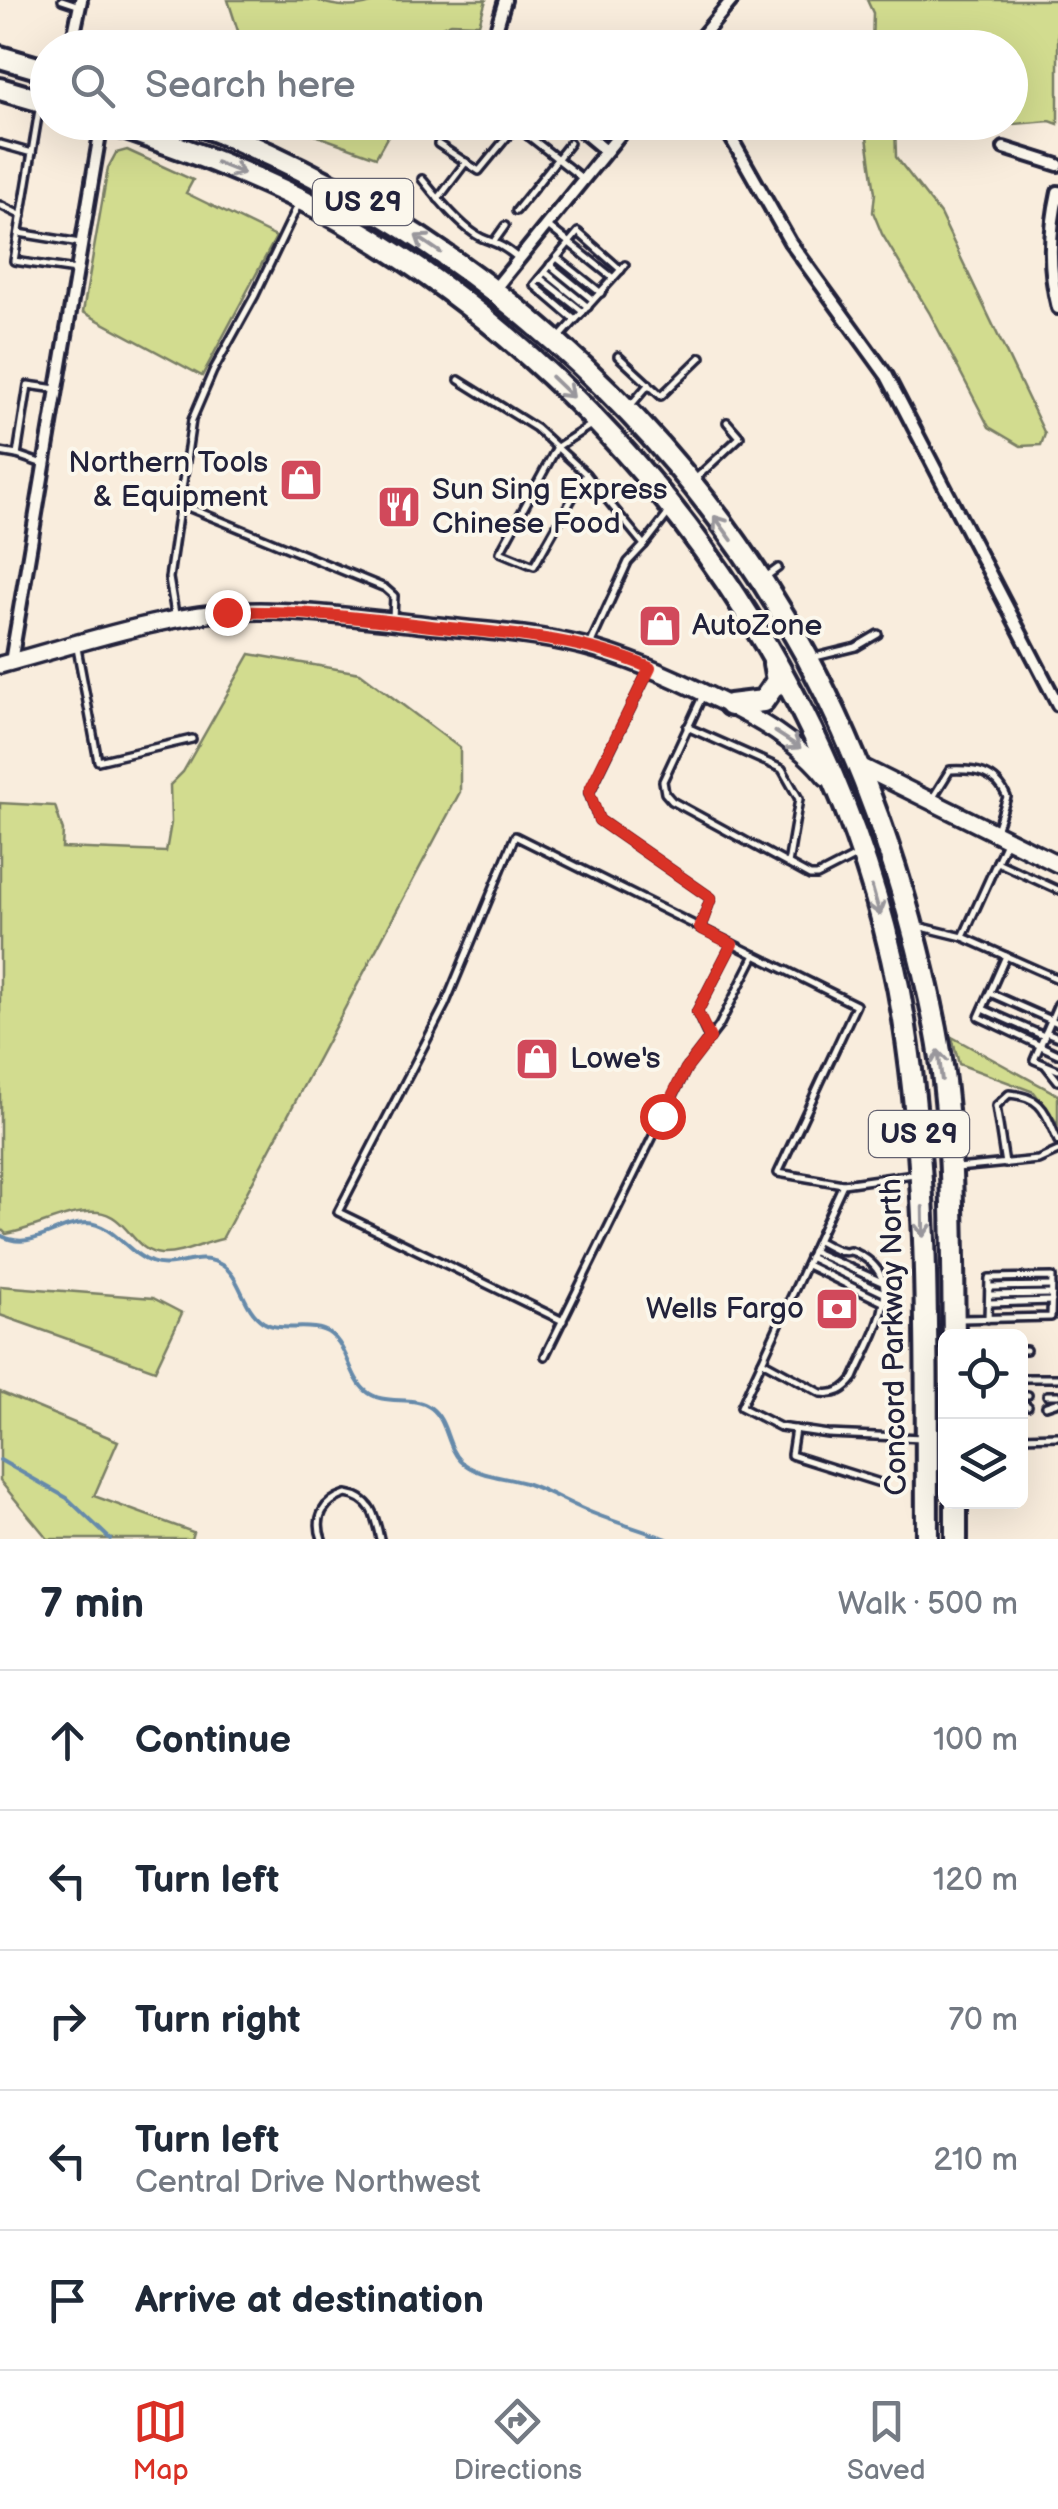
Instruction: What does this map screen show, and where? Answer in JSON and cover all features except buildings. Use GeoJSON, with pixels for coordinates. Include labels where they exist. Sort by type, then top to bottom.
{"type":"FeatureCollection","features":[{"type":"Feature","properties":{"kind":"highway"},"geometry":{"type":"LineString","coordinates":[[0,58],[30,66]]}},
{"type":"Feature","properties":{"kind":"highway"},"geometry":{"type":"LineString","coordinates":[[0,89],[30,98]]}},
{"type":"Feature","properties":{"kind":"highway","name":"Concord Parkway North"},"geometry":{"type":"LineString","coordinates":[[153,140],[242,173],[367,236],[523,350],[597,421],[672,508],[732,587],[773,657],[835,788],[861,854],[884,930],[903,1016],[922,1173],[927,1539]]}},
{"type":"Feature","properties":{"kind":"highway","name":"Concord Parkway North"},"geometry":{"type":"LineString","coordinates":[[236,140],[336,186],[402,226],[499,296],[626,410],[769,574],[856,764],[884,836],[911,925],[936,1031],[949,1168],[954,1328]]}},
{"type":"Feature","properties":{"kind":"highway"},"geometry":{"type":"LineString","coordinates":[[482,318],[499,296]]}},
{"type":"Feature","properties":{"kind":"highway"},"geometry":{"type":"LineString","coordinates":[[732,587],[776,640],[839,756],[856,764]]}},
{"type":"Feature","properties":{"kind":"highway"},"geometry":{"type":"LineString","coordinates":[[730,705],[764,701],[777,681],[773,657]]}},
{"type":"Feature","properties":{"kind":"highway","name":"Concord Parkway North"},"geometry":{"type":"LineString","coordinates":[[956,1509],[956,1539]]}},
{"type":"Feature","properties":{"kind":"street"},"geometry":{"type":"LineString","coordinates":[[496,30],[504,0]]}},
{"type":"Feature","properties":{"kind":"street"},"geometry":{"type":"LineString","coordinates":[[707,30],[732,0]]}},
{"type":"Feature","properties":{"kind":"street"},"geometry":{"type":"LineString","coordinates":[[74,30],[81,3]]}},
{"type":"Feature","properties":{"kind":"street"},"geometry":{"type":"LineString","coordinates":[[100,140],[5,663],[176,620],[227,612],[269,611],[392,621],[543,638],[650,668],[730,705],[805,752],[835,788]]}},
{"type":"Feature","properties":{"kind":"street"},"geometry":{"type":"LineString","coordinates":[[592,140],[606,151]]}},
{"type":"Feature","properties":{"kind":"street"},"geometry":{"type":"LineString","coordinates":[[499,296],[518,258],[615,140]]}},
{"type":"Feature","properties":{"kind":"street"},"geometry":{"type":"LineString","coordinates":[[732,140],[790,242],[887,376],[1058,705]]}},
{"type":"Feature","properties":{"kind":"street"},"geometry":{"type":"LineString","coordinates":[[1004,148],[1058,165]]}},
{"type":"Feature","properties":{"kind":"street"},"geometry":{"type":"LineString","coordinates":[[1058,192],[1049,260],[1058,308]]}},
{"type":"Feature","properties":{"kind":"street"},"geometry":{"type":"LineString","coordinates":[[856,764],[1056,859]]}},
{"type":"Feature","properties":{"kind":"lane"},"geometry":{"type":"LineString","coordinates":[[62,0],[81,3]]}},
{"type":"Feature","properties":{"kind":"lane"},"geometry":{"type":"LineString","coordinates":[[35,140],[14,261],[76,270]]}},
{"type":"Feature","properties":{"kind":"lane"},"geometry":{"type":"LineString","coordinates":[[438,144],[479,171],[504,140]]}},
{"type":"Feature","properties":{"kind":"lane"},"geometry":{"type":"LineString","coordinates":[[533,140],[583,178]]}},
{"type":"Feature","properties":{"kind":"lane"},"geometry":{"type":"LineString","coordinates":[[516,210],[570,143]]}},
{"type":"Feature","properties":{"kind":"lane"},"geometry":{"type":"LineString","coordinates":[[0,144],[32,154]]}},
{"type":"Feature","properties":{"kind":"lane"},"geometry":{"type":"LineString","coordinates":[[438,200],[466,162]]}},
{"type":"Feature","properties":{"kind":"lane"},"geometry":{"type":"LineString","coordinates":[[422,178],[438,200],[480,238],[495,240],[518,258]]}},
{"type":"Feature","properties":{"kind":"lane"},"geometry":{"type":"LineString","coordinates":[[176,620],[169,578],[192,420],[301,200]]}},
{"type":"Feature","properties":{"kind":"lane"},"geometry":{"type":"LineString","coordinates":[[0,205],[22,216]]}},
{"type":"Feature","properties":{"kind":"lane"},"geometry":{"type":"LineString","coordinates":[[546,224],[613,278]]}},
{"type":"Feature","properties":{"kind":"lane"},"geometry":{"type":"LineString","coordinates":[[495,240],[505,226]]}},
{"type":"Feature","properties":{"kind":"lane"},"geometry":{"type":"LineString","coordinates":[[555,343],[623,268],[578,232],[534,286],[575,320]]}},
{"type":"Feature","properties":{"kind":"lane"},"geometry":{"type":"LineString","coordinates":[[19,233],[80,243]]}},
{"type":"Feature","properties":{"kind":"lane"},"geometry":{"type":"LineString","coordinates":[[557,258],[600,292]]}},
{"type":"Feature","properties":{"kind":"lane"},"geometry":{"type":"LineString","coordinates":[[550,265],[588,306]]}},
{"type":"Feature","properties":{"kind":"lane"},"geometry":{"type":"LineString","coordinates":[[543,275],[588,306]]}},
{"type":"Feature","properties":{"kind":"lane"},"geometry":{"type":"LineString","coordinates":[[618,356],[661,396],[701,357]]}},
{"type":"Feature","properties":{"kind":"lane"},"geometry":{"type":"LineString","coordinates":[[459,380],[536,428],[586,474],[644,545]]}},
{"type":"Feature","properties":{"kind":"lane"},"geometry":{"type":"LineString","coordinates":[[626,410],[649,384]]}},
{"type":"Feature","properties":{"kind":"lane"},"geometry":{"type":"LineString","coordinates":[[18,455],[28,385],[56,389]]}},
{"type":"Feature","properties":{"kind":"lane"},"geometry":{"type":"LineString","coordinates":[[586,474],[534,566],[500,552],[557,447],[597,421]]}},
{"type":"Feature","properties":{"kind":"lane"},"geometry":{"type":"LineString","coordinates":[[690,483],[740,436],[727,422]]}},
{"type":"Feature","properties":{"kind":"lane"},"geometry":{"type":"LineString","coordinates":[[0,452],[44,464]]}},
{"type":"Feature","properties":{"kind":"lane"},"geometry":{"type":"LineString","coordinates":[[180,504],[385,588],[394,596],[392,621]]}},
{"type":"Feature","properties":{"kind":"lane"},"geometry":{"type":"LineString","coordinates":[[589,648],[628,562],[672,508]]}},
{"type":"Feature","properties":{"kind":"lane"},"geometry":{"type":"LineString","coordinates":[[808,659],[856,647],[878,634]]}},
{"type":"Feature","properties":{"kind":"lane"},"geometry":{"type":"LineString","coordinates":[[76,646],[98,761],[192,739]]}},
{"type":"Feature","properties":{"kind":"lane"},"geometry":{"type":"LineString","coordinates":[[650,668],[589,792],[599,820],[711,898],[700,928]]}},
{"type":"Feature","properties":{"kind":"lane"},"geometry":{"type":"LineString","coordinates":[[705,693],[663,781],[665,793],[672,801],[817,876],[861,854]]}},
{"type":"Feature","properties":{"kind":"lane"},"geometry":{"type":"LineString","coordinates":[[687,727],[782,769],[799,799],[788,864]]}},
{"type":"Feature","properties":{"kind":"lane"},"geometry":{"type":"LineString","coordinates":[[931,801],[950,770],[974,769],[992,776],[1008,797],[997,862],[964,936]]}},
{"type":"Feature","properties":{"kind":"lane"},"geometry":{"type":"LineString","coordinates":[[562,1321],[338,1212],[444,1005],[515,836],[856,1005],[778,1173],[843,1184],[922,1173]]}},
{"type":"Feature","properties":{"kind":"lane"},"geometry":{"type":"LineString","coordinates":[[997,862],[1058,890]]}},
{"type":"Feature","properties":{"kind":"lane"},"geometry":{"type":"LineString","coordinates":[[911,925],[964,936],[1058,980]]}},
{"type":"Feature","properties":{"kind":"lane"},"geometry":{"type":"LineString","coordinates":[[710,1038],[697,1012],[732,944]]}},
{"type":"Feature","properties":{"kind":"lane"},"geometry":{"type":"LineString","coordinates":[[545,1356],[679,1083],[719,1026],[755,955]]}},
{"type":"Feature","properties":{"kind":"lane"},"geometry":{"type":"LineString","coordinates":[[1006,956],[979,1017],[1058,1054]]}},
{"type":"Feature","properties":{"kind":"lane"},"geometry":{"type":"LineString","coordinates":[[990,993],[1054,1022]]}},
{"type":"Feature","properties":{"kind":"lane"},"geometry":{"type":"LineString","coordinates":[[1058,1004],[1054,1022],[1034,1060],[1058,1070]]}},
{"type":"Feature","properties":{"kind":"lane"},"geometry":{"type":"LineString","coordinates":[[983,1009],[1058,1037]]}},
{"type":"Feature","properties":{"kind":"lane"},"geometry":{"type":"LineString","coordinates":[[1044,1064],[1058,1080]]}},
{"type":"Feature","properties":{"kind":"lane"},"geometry":{"type":"LineString","coordinates":[[1005,1164],[996,1106],[1009,1094],[1030,1096],[1043,1108],[1058,1142]]}},
{"type":"Feature","properties":{"kind":"lane"},"geometry":{"type":"LineString","coordinates":[[949,1168],[1038,1160],[1058,1151]]}},
{"type":"Feature","properties":{"kind":"lane"},"geometry":{"type":"LineString","coordinates":[[843,1184],[741,1406],[780,1427],[926,1438]]}},
{"type":"Feature","properties":{"kind":"lane"},"geometry":{"type":"LineString","coordinates":[[762,1361],[821,1393],[831,1394],[847,1387],[854,1378],[885,1303],[886,1284],[877,1267],[865,1259],[817,1240]]}},
{"type":"Feature","properties":{"kind":"lane"},"geometry":{"type":"LineString","coordinates":[[809,1257],[886,1284]]}},
{"type":"Feature","properties":{"kind":"lane"},"geometry":{"type":"LineString","coordinates":[[809,1257],[886,1294]]}},
{"type":"Feature","properties":{"kind":"lane"},"geometry":{"type":"LineString","coordinates":[[809,1257],[885,1303]]}},
{"type":"Feature","properties":{"kind":"lane"},"geometry":{"type":"LineString","coordinates":[[954,1328],[988,1319],[1051,1317],[1052,1276],[988,1278],[988,1319]]}},
{"type":"Feature","properties":{"kind":"lane"},"geometry":{"type":"LineString","coordinates":[[988,1291],[1052,1294]]}},
{"type":"Feature","properties":{"kind":"lane"},"geometry":{"type":"LineString","coordinates":[[989,1303],[1052,1294]]}},
{"type":"Feature","properties":{"kind":"lane"},"geometry":{"type":"LineString","coordinates":[[1028,1378],[1058,1378]]}},
{"type":"Feature","properties":{"kind":"lane"},"geometry":{"type":"LineString","coordinates":[[1046,1395],[1058,1398]]}},
{"type":"Feature","properties":{"kind":"lane"},"geometry":{"type":"LineString","coordinates":[[1046,1406],[1058,1398]]}},
{"type":"Feature","properties":{"kind":"lane"},"geometry":{"type":"LineString","coordinates":[[795,1429],[790,1455],[877,1482]]}},
{"type":"Feature","properties":{"kind":"lane"},"geometry":{"type":"LineString","coordinates":[[1028,1437],[1058,1436]]}},
{"type":"Feature","properties":{"kind":"lane"},"geometry":{"type":"LineString","coordinates":[[322,1539],[320,1515],[328,1502],[346,1494],[368,1502],[380,1539]]}},
{"type":"Feature","properties":{"kind":"green space"},"geometry":{"type":"Polygon","coordinates":[[[228,0],[316,0],[347,6],[378,0],[486,0],[479,24],[451,23],[435,30],[238,30],[228,0]]]}},
{"type":"Feature","properties":{"kind":"green space"},"geometry":{"type":"Polygon","coordinates":[[[867,0],[1058,0],[1058,124],[1028,123],[1028,30],[872,30],[873,13],[867,0]]]}},
{"type":"Feature","properties":{"kind":"green space"},"geometry":{"type":"Polygon","coordinates":[[[329,140],[386,140],[376,157],[329,140]]]}},
{"type":"Feature","properties":{"kind":"green space"},"geometry":{"type":"Polygon","coordinates":[[[867,140],[896,140],[896,157],[940,214],[1045,434],[1041,445],[1021,446],[989,427],[929,312],[882,234],[873,212],[875,193],[867,140]]]}},
{"type":"Feature","properties":{"kind":"green space"},"geometry":{"type":"Polygon","coordinates":[[[127,150],[193,180],[186,193],[276,237],[202,376],[83,312],[108,168],[116,153],[127,150]]]}},
{"type":"Feature","properties":{"kind":"green space"},"geometry":{"type":"Polygon","coordinates":[[[250,654],[360,673],[460,748],[460,792],[222,1239],[177,1253],[151,1252],[116,1220],[98,1212],[75,1213],[6,1234],[0,1228],[0,803],[55,806],[63,831],[62,848],[166,852],[171,823],[170,785],[183,772],[250,654]]]}},
{"type":"Feature","properties":{"kind":"green space"},"geometry":{"type":"Polygon","coordinates":[[[952,1037],[1058,1095],[1058,1124],[1034,1092],[959,1064],[952,1037]]]}},
{"type":"Feature","properties":{"kind":"green space"},"geometry":{"type":"Polygon","coordinates":[[[0,1286],[153,1298],[182,1313],[155,1370],[0,1315],[0,1286]]]}},
{"type":"Feature","properties":{"kind":"green space"},"geometry":{"type":"Polygon","coordinates":[[[0,1392],[118,1441],[94,1496],[193,1532],[191,1539],[48,1539],[0,1481],[0,1392]]]}},
{"type":"Feature","properties":{"kind":"waterway"},"geometry":{"type":"LineString","coordinates":[[0,1235],[22,1241],[87,1223],[105,1228],[151,1262],[202,1259],[218,1263],[232,1275],[250,1308],[263,1322],[331,1334],[366,1391],[373,1396],[431,1408],[441,1420],[456,1455],[467,1466],[525,1483],[595,1514],[667,1539]]}},
{"type":"Feature","properties":{"kind":"waterway"},"geometry":{"type":"LineString","coordinates":[[0,1460],[67,1498],[110,1539]]}},
{"type":"Feature","properties":{"kind":"place","name":"Northern Tools & Equipment"},"geometry":{"type":"Point","coordinates":[301,480]}},
{"type":"Feature","properties":{"kind":"place","name":"Sun Sing Express Chinese Food"},"geometry":{"type":"Point","coordinates":[399,507]}},
{"type":"Feature","properties":{"kind":"place","name":"AutoZone"},"geometry":{"type":"Point","coordinates":[660,626]}},
{"type":"Feature","properties":{"kind":"place","name":"Lowe's"},"geometry":{"type":"Point","coordinates":[537,1059]}},
{"type":"Feature","properties":{"kind":"place","name":"Wells Fargo"},"geometry":{"type":"Point","coordinates":[837,1309]}},
{"type":"Feature","properties":{"kind":"route"},"geometry":{"type":"LineString","coordinates":[[227,612],[351,617],[543,638],[650,668],[589,792],[599,820],[711,898],[700,928],[732,944],[697,1012],[710,1038],[686,1069],[662,1116]]}}]}
